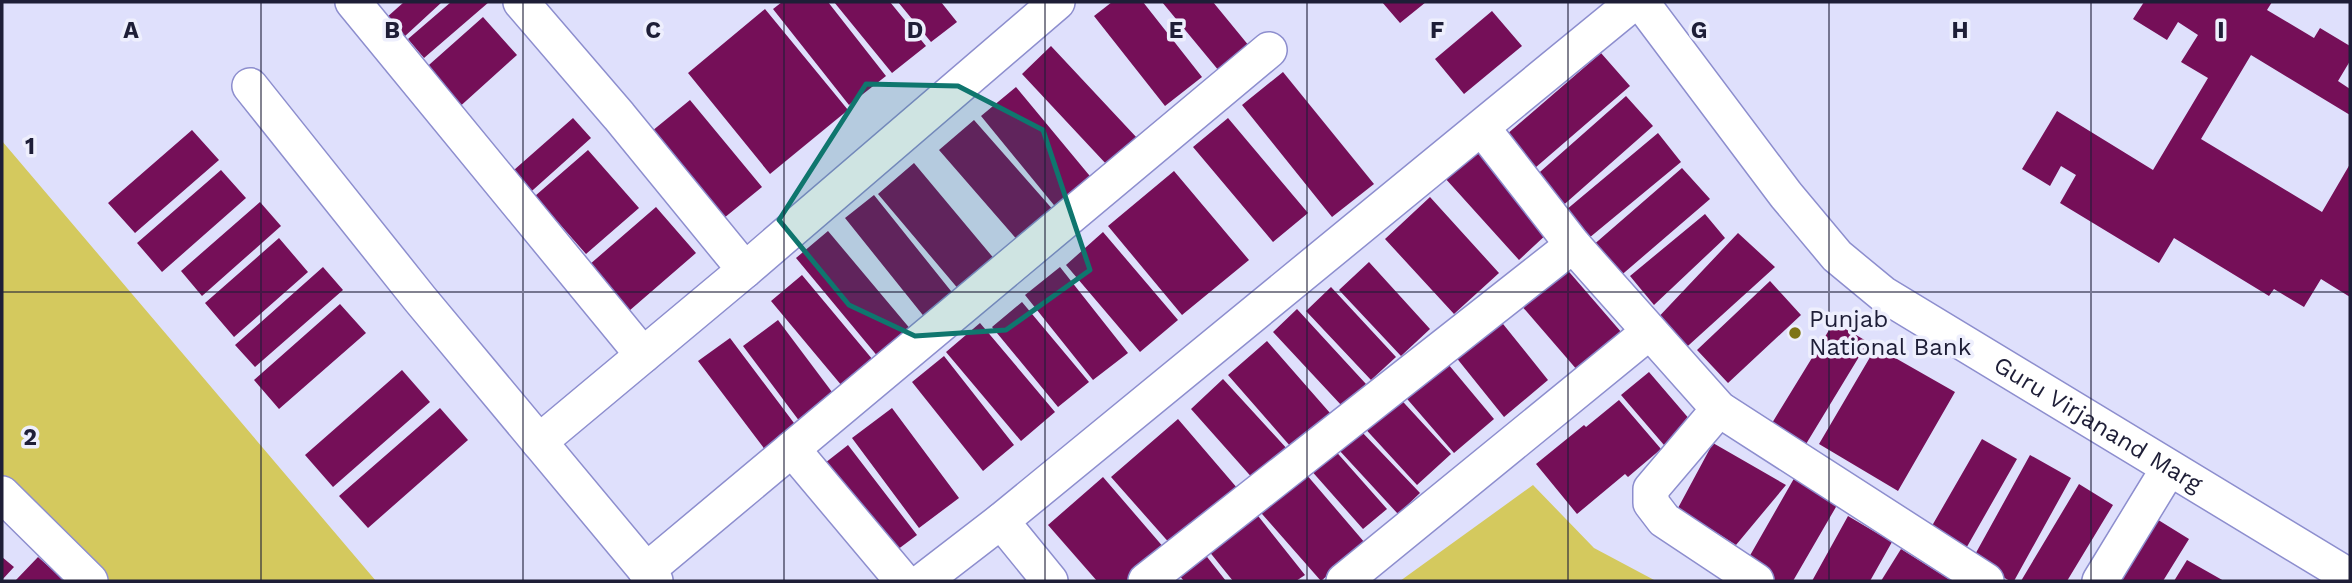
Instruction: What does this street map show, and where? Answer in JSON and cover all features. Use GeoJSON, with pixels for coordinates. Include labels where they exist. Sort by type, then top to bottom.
{"type":"FeatureCollection","features":[{"type":"Feature","properties":{"kind":"street"},"geometry":{"type":"LineString","coordinates":[[353,2],[643,355]]}},
{"type":"Feature","properties":{"kind":"street"},"geometry":{"type":"LineString","coordinates":[[521,2],[745,270]]}},
{"type":"Feature","properties":{"kind":"street"},"geometry":{"type":"LineString","coordinates":[[539,442],[745,270],[1057,2]]}},
{"type":"Feature","properties":{"kind":"street"},"geometry":{"type":"LineString","coordinates":[[923,581],[1001,521],[1634,2]]}},
{"type":"Feature","properties":{"kind":"street","name":"Guru Virjanand Marg"},"geometry":{"type":"LineString","coordinates":[[1641,2],[1786,195],[1837,257],[1882,294],[2350,577]]}},
{"type":"Feature","properties":{"kind":"street"},"geometry":{"type":"LineString","coordinates":[[250,86],[420,299],[651,576],[792,449],[1269,50]]}},
{"type":"Feature","properties":{"kind":"street"},"geometry":{"type":"LineString","coordinates":[[1482,128],[1573,245],[1719,409],[1986,581]]}},
{"type":"Feature","properties":{"kind":"street"},"geometry":{"type":"LineString","coordinates":[[1146,581],[1573,245]]}},
{"type":"Feature","properties":{"kind":"street"},"geometry":{"type":"LineString","coordinates":[[1344,581],[1649,332]]}},
{"type":"Feature","properties":{"kind":"street"},"geometry":{"type":"LineString","coordinates":[[1719,409],[1651,489],[1651,503],[1664,520],[1756,581]]}},
{"type":"Feature","properties":{"kind":"street"},"geometry":{"type":"LineString","coordinates":[[792,449],[903,581]]}},
{"type":"Feature","properties":{"kind":"street"},"geometry":{"type":"LineString","coordinates":[[2100,581],[2169,468]]}},
{"type":"Feature","properties":{"kind":"street"},"geometry":{"type":"LineString","coordinates":[[2,494],[90,581]]}},
{"type":"Feature","properties":{"kind":"street"},"geometry":{"type":"LineString","coordinates":[[1001,521],[1050,581]]}},
{"type":"Feature","properties":{"kind":"highlighted area"},"geometry":{"type":"Polygon","coordinates":[[[866,84],[958,86],[1043,130],[1090,270],[1006,330],[915,336],[849,305],[779,220],[866,84]]]}},
{"type":"Feature","properties":{"kind":"shaded area"},"geometry":{"type":"Polygon","coordinates":[[[2,141],[376,581],[99,581],[2,484],[2,141]]]}},
{"type":"Feature","properties":{"kind":"shaded area"},"geometry":{"type":"Polygon","coordinates":[[[1533,485],[1594,548],[1656,581],[1400,581],[1533,485]]]}},
{"type":"Feature","properties":{"kind":"building"},"geometry":{"type":"Polygon","coordinates":[[[404,2],[442,2],[404,37],[386,18],[404,2]]]}},
{"type":"Feature","properties":{"kind":"building"},"geometry":{"type":"Polygon","coordinates":[[[451,2],[489,2],[424,58],[408,39],[451,2]]]}},
{"type":"Feature","properties":{"kind":"building"},"geometry":{"type":"Polygon","coordinates":[[[782,2],[828,2],[886,76],[849,105],[773,9],[782,2]]]}},
{"type":"Feature","properties":{"kind":"building"},"geometry":{"type":"Polygon","coordinates":[[[834,2],[890,2],[926,46],[892,73],[834,2]]]}},
{"type":"Feature","properties":{"kind":"building"},"geometry":{"type":"Polygon","coordinates":[[[898,2],[941,2],[957,22],[931,42],[898,2]]]}},
{"type":"Feature","properties":{"kind":"building"},"geometry":{"type":"Polygon","coordinates":[[[1112,2],[1143,2],[1202,77],[1165,106],[1094,16],[1112,2]]]}},
{"type":"Feature","properties":{"kind":"building"},"geometry":{"type":"Polygon","coordinates":[[[1162,2],[1213,2],[1254,52],[1224,77],[1162,2]]]}},
{"type":"Feature","properties":{"kind":"building"},"geometry":{"type":"Polygon","coordinates":[[[1382,2],[1426,2],[1400,23],[1382,2]]]}},
{"type":"Feature","properties":{"kind":"building"},"geometry":{"type":"Polygon","coordinates":[[[2144,2],[2272,2],[2267,10],[2314,38],[2320,28],[2350,46],[2350,61],[2338,81],[2350,89],[2350,115],[2251,55],[2201,139],[2322,212],[2350,164],[2350,297],[2321,279],[2304,307],[2274,289],[2269,296],[2174,238],[2159,263],[2060,203],[2076,175],[2061,166],[2050,186],[2022,169],[2057,111],[2153,170],[2208,78],[2181,62],[2198,35],[2178,22],[2167,40],[2133,19],[2144,2]]]}},
{"type":"Feature","properties":{"kind":"building"},"geometry":{"type":"Polygon","coordinates":[[[765,9],[848,110],[770,174],[688,73],[765,9]]]}},
{"type":"Feature","properties":{"kind":"building"},"geometry":{"type":"Polygon","coordinates":[[[1492,11],[1522,46],[1464,94],[1435,59],[1492,11]]]}},
{"type":"Feature","properties":{"kind":"building"},"geometry":{"type":"Polygon","coordinates":[[[483,17],[517,55],[456,110],[421,72],[483,17]]]}},
{"type":"Feature","properties":{"kind":"building"},"geometry":{"type":"Polygon","coordinates":[[[1051,46],[1138,139],[1108,166],[1022,74],[1051,46]]]}},
{"type":"Feature","properties":{"kind":"building"},"geometry":{"type":"Polygon","coordinates":[[[1601,53],[1630,86],[1528,174],[1499,141],[1601,53]]]}},
{"type":"Feature","properties":{"kind":"building"},"geometry":{"type":"Polygon","coordinates":[[[1283,72],[1374,184],[1332,217],[1242,105],[1283,72]]]}},
{"type":"Feature","properties":{"kind":"building"},"geometry":{"type":"Polygon","coordinates":[[[1016,87],[1094,181],[1058,210],[981,116],[1016,87]]]}},
{"type":"Feature","properties":{"kind":"building"},"geometry":{"type":"Polygon","coordinates":[[[1626,96],[1653,126],[1559,209],[1532,179],[1626,96]]]}},
{"type":"Feature","properties":{"kind":"building"},"geometry":{"type":"Polygon","coordinates":[[[690,100],[762,187],[713,227],[641,140],[690,100]]]}},
{"type":"Feature","properties":{"kind":"building"},"geometry":{"type":"Polygon","coordinates":[[[573,118],[591,138],[524,198],[506,177],[573,118]]]}},
{"type":"Feature","properties":{"kind":"building"},"geometry":{"type":"Polygon","coordinates":[[[1228,118],[1308,213],[1273,242],[1193,147],[1228,118]]]}},
{"type":"Feature","properties":{"kind":"building"},"geometry":{"type":"Polygon","coordinates":[[[974,120],[1055,212],[1020,243],[939,150],[974,120]]]}},
{"type":"Feature","properties":{"kind":"building"},"geometry":{"type":"Polygon","coordinates":[[[192,130],[219,160],[135,233],[108,203],[192,130]]]}},
{"type":"Feature","properties":{"kind":"building"},"geometry":{"type":"Polygon","coordinates":[[[1658,133],[1681,162],[1589,238],[1566,210],[1658,133]]]}},
{"type":"Feature","properties":{"kind":"building"},"geometry":{"type":"Polygon","coordinates":[[[1475,149],[1549,232],[1519,260],[1444,177],[1475,149]]]}},
{"type":"Feature","properties":{"kind":"building"},"geometry":{"type":"Polygon","coordinates":[[[588,150],[639,208],[586,254],[535,196],[588,150]]]}},
{"type":"Feature","properties":{"kind":"building"},"geometry":{"type":"Polygon","coordinates":[[[914,163],[996,261],[960,291],[878,194],[914,163]]]}},
{"type":"Feature","properties":{"kind":"building"},"geometry":{"type":"Polygon","coordinates":[[[1682,168],[1710,199],[1618,278],[1591,247],[1682,168]]]}},
{"type":"Feature","properties":{"kind":"building"},"geometry":{"type":"Polygon","coordinates":[[[221,170],[246,198],[162,272],[137,243],[221,170]]]}},
{"type":"Feature","properties":{"kind":"building"},"geometry":{"type":"Polygon","coordinates":[[[1174,171],[1249,260],[1182,315],[1108,226],[1174,171]]]}},
{"type":"Feature","properties":{"kind":"building"},"geometry":{"type":"Polygon","coordinates":[[[874,195],[955,296],[926,319],[845,218],[874,195]]]}},
{"type":"Feature","properties":{"kind":"building"},"geometry":{"type":"Polygon","coordinates":[[[1430,197],[1499,273],[1454,314],[1385,239],[1430,197]]]}},
{"type":"Feature","properties":{"kind":"building"},"geometry":{"type":"Polygon","coordinates":[[[260,202],[281,226],[202,296],[181,271],[260,202]]]}},
{"type":"Feature","properties":{"kind":"building"},"geometry":{"type":"Polygon","coordinates":[[[656,207],[696,253],[629,311],[589,265],[656,207]]]}},
{"type":"Feature","properties":{"kind":"building"},"geometry":{"type":"Polygon","coordinates":[[[1705,214],[1725,238],[1654,305],[1630,276],[1705,214]]]}},
{"type":"Feature","properties":{"kind":"building"},"geometry":{"type":"Polygon","coordinates":[[[828,231],[912,331],[879,358],[796,258],[828,231]]]}},
{"type":"Feature","properties":{"kind":"building"},"geometry":{"type":"Polygon","coordinates":[[[1103,232],[1178,320],[1140,352],[1066,265],[1103,232]]]}},
{"type":"Feature","properties":{"kind":"building"},"geometry":{"type":"Polygon","coordinates":[[[1738,233],[1775,267],[1679,354],[1652,324],[1738,233]]]}},
{"type":"Feature","properties":{"kind":"building"},"geometry":{"type":"Polygon","coordinates":[[[279,238],[308,272],[234,337],[205,303],[279,238]]]}},
{"type":"Feature","properties":{"kind":"building"},"geometry":{"type":"Polygon","coordinates":[[[1369,262],[1430,329],[1401,356],[1339,290],[1369,262]]]}},
{"type":"Feature","properties":{"kind":"building"},"geometry":{"type":"Polygon","coordinates":[[[1564,266],[1622,333],[1578,371],[1520,304],[1564,266]]]}},
{"type":"Feature","properties":{"kind":"building"},"geometry":{"type":"Polygon","coordinates":[[[323,267],[343,290],[255,367],[235,345],[323,267]]]}},
{"type":"Feature","properties":{"kind":"building"},"geometry":{"type":"Polygon","coordinates":[[[1060,267],[1128,353],[1093,380],[1025,295],[1060,267]]]}},
{"type":"Feature","properties":{"kind":"building"},"geometry":{"type":"Polygon","coordinates":[[[802,275],[878,366],[847,392],[771,301],[802,275]]]}},
{"type":"Feature","properties":{"kind":"building"},"geometry":{"type":"Polygon","coordinates":[[[1770,281],[1801,315],[1728,383],[1697,350],[1770,281]]]}},
{"type":"Feature","properties":{"kind":"building"},"geometry":{"type":"Polygon","coordinates":[[[1331,287],[1396,357],[1371,380],[1306,311],[1331,287]]]}},
{"type":"Feature","properties":{"kind":"building"},"geometry":{"type":"Polygon","coordinates":[[[1022,302],[1089,382],[1058,407],[992,327],[1022,302]]]}},
{"type":"Feature","properties":{"kind":"building"},"geometry":{"type":"Polygon","coordinates":[[[340,304],[366,333],[279,409],[254,380],[340,304]]]}},
{"type":"Feature","properties":{"kind":"building"},"geometry":{"type":"Polygon","coordinates":[[[1297,309],[1366,384],[1342,406],[1273,332],[1297,309]]]}},
{"type":"Feature","properties":{"kind":"building"},"geometry":{"type":"Polygon","coordinates":[[[1495,314],[1548,380],[1504,417],[1451,351],[1495,314]]]}},
{"type":"Feature","properties":{"kind":"building"},"geometry":{"type":"Polygon","coordinates":[[[778,320],[838,400],[803,426],[743,346],[778,320]]]}},
{"type":"Feature","properties":{"kind":"building"},"geometry":{"type":"Polygon","coordinates":[[[1834,322],[1868,342],[1803,449],[1769,428],[1834,322]]]}},
{"type":"Feature","properties":{"kind":"building"},"geometry":{"type":"Polygon","coordinates":[[[980,323],[1055,412],[1021,441],[946,352],[980,323]]]}},
{"type":"Feature","properties":{"kind":"building"},"geometry":{"type":"Polygon","coordinates":[[[730,338],[797,427],[766,451],[698,361],[730,338]]]}},
{"type":"Feature","properties":{"kind":"building"},"geometry":{"type":"Polygon","coordinates":[[[1267,341],[1330,413],[1291,447],[1228,375],[1267,341]]]}},
{"type":"Feature","properties":{"kind":"building"},"geometry":{"type":"Polygon","coordinates":[[[1876,347],[1955,392],[1898,491],[1819,444],[1876,347]]]}},
{"type":"Feature","properties":{"kind":"building"},"geometry":{"type":"Polygon","coordinates":[[[944,356],[1014,445],[983,471],[912,382],[944,356]]]}},
{"type":"Feature","properties":{"kind":"building"},"geometry":{"type":"Polygon","coordinates":[[[1443,358],[1494,419],[1454,453],[1402,393],[1443,358]]]}},
{"type":"Feature","properties":{"kind":"building"},"geometry":{"type":"Polygon","coordinates":[[[402,370],[430,402],[333,487],[305,455],[402,370]]]}},
{"type":"Feature","properties":{"kind":"building"},"geometry":{"type":"Polygon","coordinates":[[[1649,372],[1691,421],[1664,445],[1621,395],[1649,372]]]}},
{"type":"Feature","properties":{"kind":"building"},"geometry":{"type":"Polygon","coordinates":[[[1223,379],[1289,451],[1255,481],[1191,409],[1223,379]]]}},
{"type":"Feature","properties":{"kind":"building"},"geometry":{"type":"Polygon","coordinates":[[[1394,392],[1451,454],[1417,485],[1360,423],[1394,392]]]}},
{"type":"Feature","properties":{"kind":"building"},"geometry":{"type":"Polygon","coordinates":[[[1619,400],[1661,449],[1628,477],[1625,474],[1577,514],[1536,464],[1619,400]]]}},
{"type":"Feature","properties":{"kind":"building"},"geometry":{"type":"Polygon","coordinates":[[[440,408],[468,440],[368,528],[339,496],[440,408]]]}},
{"type":"Feature","properties":{"kind":"building"},"geometry":{"type":"Polygon","coordinates":[[[892,408],[959,498],[919,528],[852,438],[892,408]]]}},
{"type":"Feature","properties":{"kind":"building"},"geometry":{"type":"Polygon","coordinates":[[[1178,419],[1238,489],[1172,546],[1111,477],[1178,419]]]}},
{"type":"Feature","properties":{"kind":"building"},"geometry":{"type":"Polygon","coordinates":[[[1360,430],[1420,493],[1398,514],[1339,450],[1360,430]]]}},
{"type":"Feature","properties":{"kind":"building"},"geometry":{"type":"Polygon","coordinates":[[[1982,439],[2017,459],[1964,552],[1929,531],[1982,439]]]}},
{"type":"Feature","properties":{"kind":"building"},"geometry":{"type":"Polygon","coordinates":[[[1713,443],[1786,485],[1736,545],[1678,508],[1713,443]]]}},
{"type":"Feature","properties":{"kind":"building"},"geometry":{"type":"Polygon","coordinates":[[[848,445],[917,535],[885,559],[816,470],[848,445]]]}},
{"type":"Feature","properties":{"kind":"building"},"geometry":{"type":"Polygon","coordinates":[[[1332,447],[1387,509],[1363,529],[1309,468],[1332,447]]]}},
{"type":"Feature","properties":{"kind":"building"},"geometry":{"type":"Polygon","coordinates":[[[2030,455],[2071,478],[2014,581],[2010,581],[1972,560],[2030,455]]]}},
{"type":"Feature","properties":{"kind":"building"},"geometry":{"type":"Polygon","coordinates":[[[1300,467],[1365,543],[1321,581],[1255,506],[1300,467]]]}},
{"type":"Feature","properties":{"kind":"building"},"geometry":{"type":"Polygon","coordinates":[[[1796,475],[1840,500],[1793,581],[1772,581],[1744,566],[1796,475]]]}},
{"type":"Feature","properties":{"kind":"building"},"geometry":{"type":"Polygon","coordinates":[[[1103,477],[1165,549],[1128,581],[1097,581],[1048,525],[1103,477]]]}},
{"type":"Feature","properties":{"kind":"building"},"geometry":{"type":"Polygon","coordinates":[[[2079,484],[2113,505],[2067,581],[2021,581],[2079,484]]]}},
{"type":"Feature","properties":{"kind":"building"},"geometry":{"type":"Polygon","coordinates":[[[1251,507],[1305,575],[1296,581],[1233,581],[1204,545],[1251,507]]]}},
{"type":"Feature","properties":{"kind":"building"},"geometry":{"type":"Polygon","coordinates":[[[2147,513],[2189,539],[2163,581],[2106,581],[2147,513]]]}},
{"type":"Feature","properties":{"kind":"building"},"geometry":{"type":"Polygon","coordinates":[[[1848,516],[1892,542],[1870,581],[1812,581],[1848,516]]]}},
{"type":"Feature","properties":{"kind":"building"},"geometry":{"type":"Polygon","coordinates":[[[1901,549],[1952,581],[1881,581],[1901,549]]]}},
{"type":"Feature","properties":{"kind":"building"},"geometry":{"type":"Polygon","coordinates":[[[1204,553],[1226,581],[1184,581],[1178,574],[1204,553]]]}},
{"type":"Feature","properties":{"kind":"building"},"geometry":{"type":"Polygon","coordinates":[[[2,557],[14,567],[2,580],[2,557]]]}},
{"type":"Feature","properties":{"kind":"building"},"geometry":{"type":"Polygon","coordinates":[[[38,557],[65,581],[15,581],[38,557]]]}},
{"type":"Feature","properties":{"kind":"building"},"geometry":{"type":"Polygon","coordinates":[[[2187,560],[2224,581],[2174,581],[2187,560]]]}},
{"type":"Feature","properties":{"kind":"place","name":"Punjab National Bank"},"geometry":{"type":"Point","coordinates":[1795,333]}}]}
